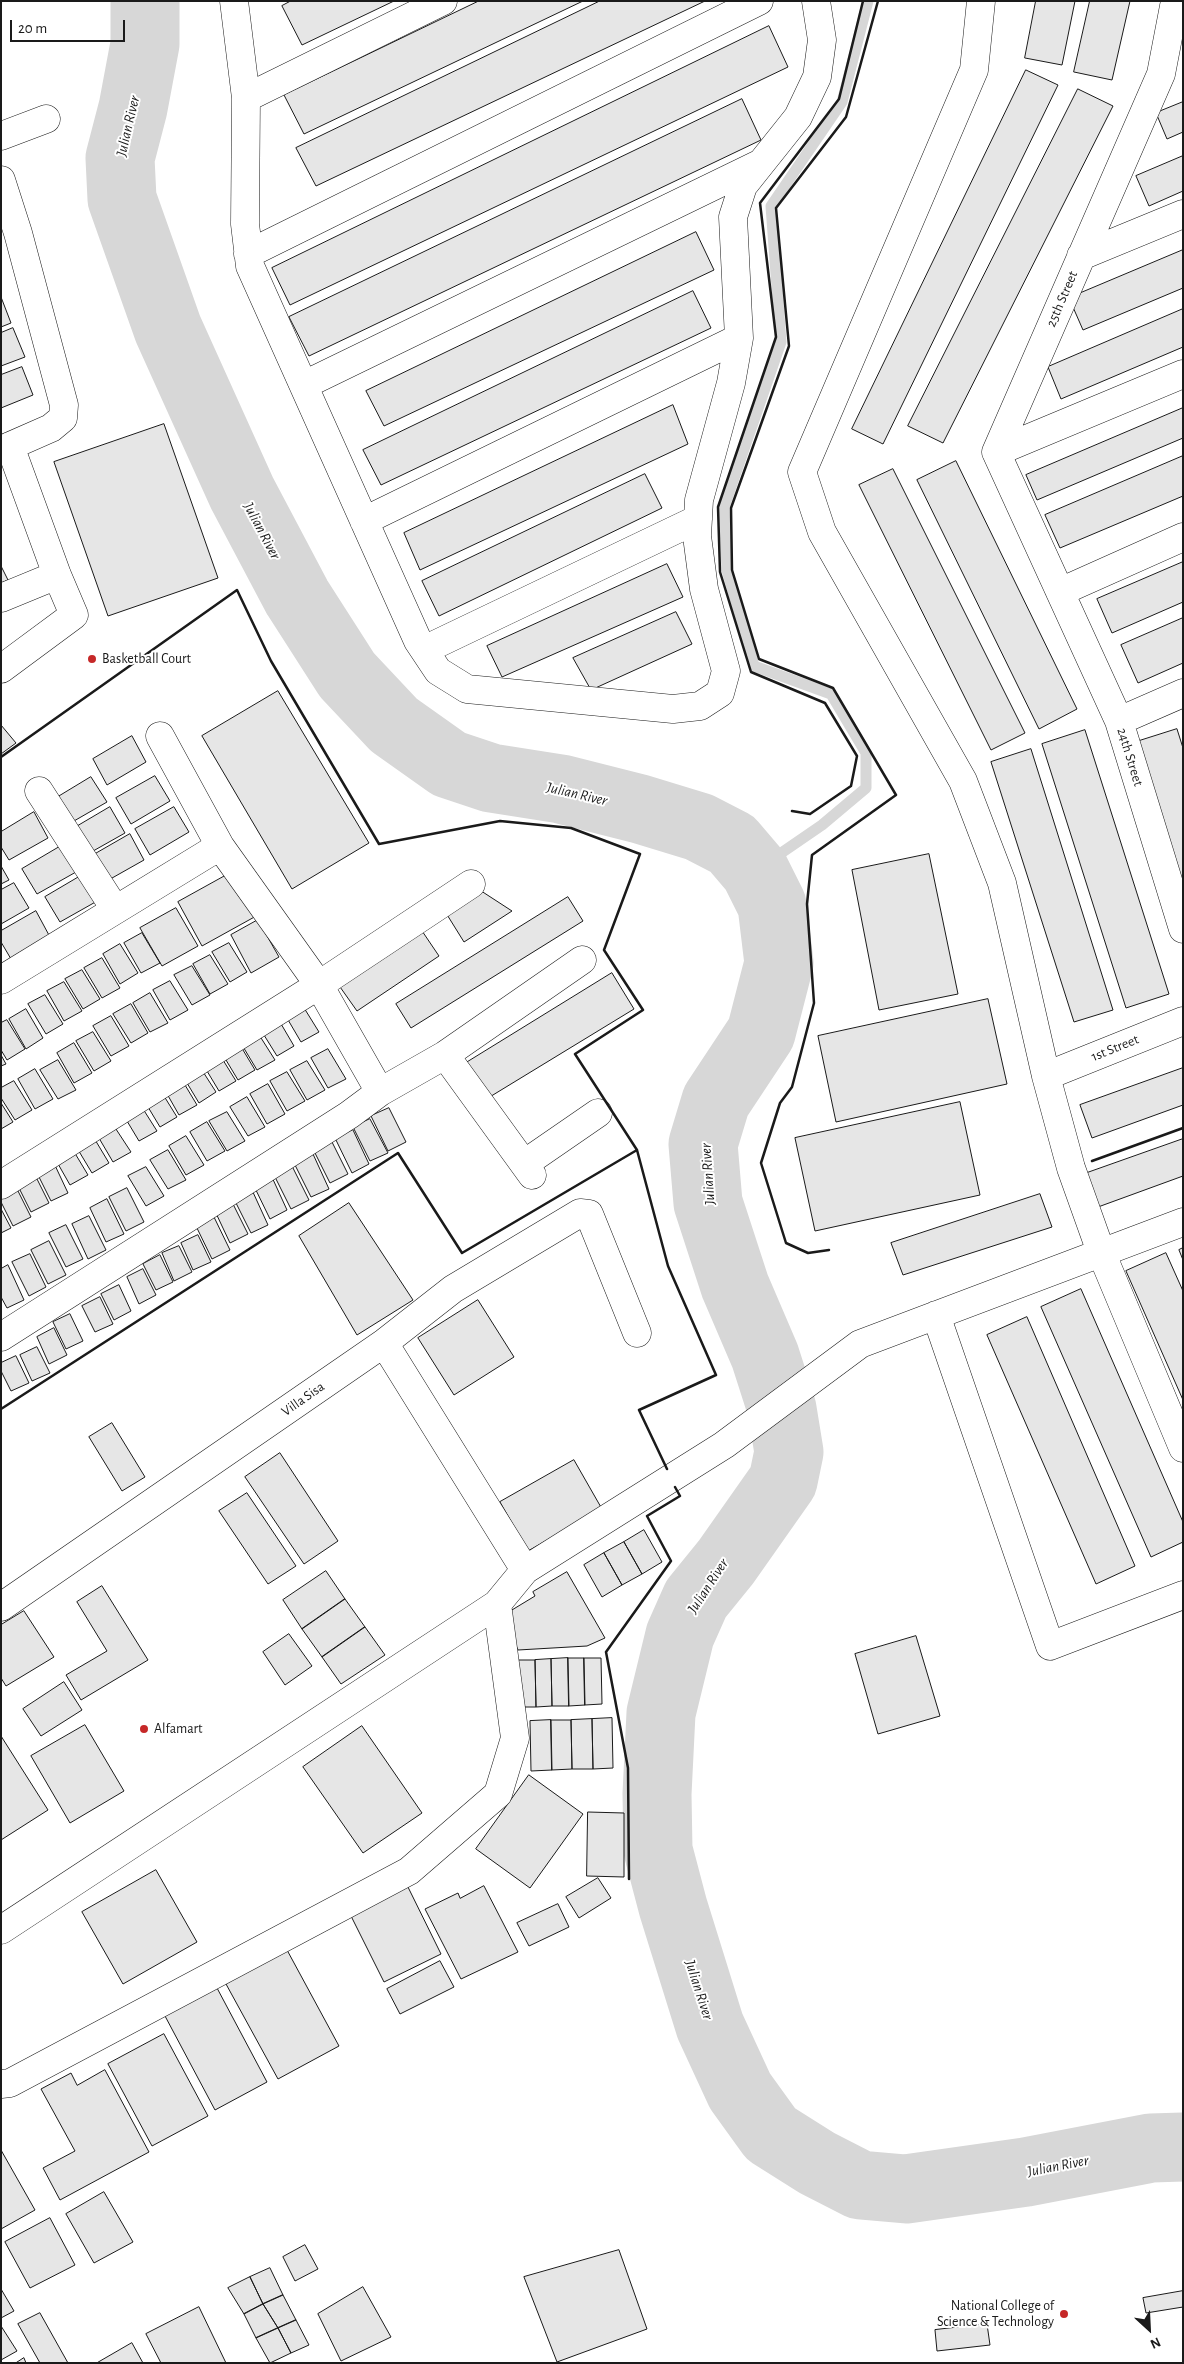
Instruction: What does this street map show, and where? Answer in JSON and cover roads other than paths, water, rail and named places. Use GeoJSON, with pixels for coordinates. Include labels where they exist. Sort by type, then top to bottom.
{"type":"FeatureCollection","features":[{"type":"Feature","properties":{"kind":"street"},"geometry":{"type":"LineString","coordinates":[[234,1],[246,98],[245,224],[250,266],[424,650],[438,671],[467,689],[673,709],[700,706],[720,693],[726,671],[704,589],[697,536],[699,500],[731,383],[739,338],[733,217],[744,186],[798,117],[817,77],[822,40],[816,1]]}},
{"type":"Feature","properties":{"kind":"street"},"geometry":{"type":"LineString","coordinates":[[246,98],[443,1]]}},
{"type":"Feature","properties":{"kind":"street"},"geometry":{"type":"LineString","coordinates":[[248,254],[759,1]]}},
{"type":"Feature","properties":{"kind":"street"},"geometry":{"type":"LineString","coordinates":[[981,1],[974,70],[802,472],[822,532],[963,781],[1002,883],[1046,1076],[1071,1168],[1101,1252],[1183,1448]]}},
{"type":"Feature","properties":{"kind":"street","name":"25th Street"},"geometry":{"type":"LineString","coordinates":[[996,452],[1081,256],[1172,69],[1175,1]]}},
{"type":"Feature","properties":{"kind":"street"},"geometry":{"type":"LineString","coordinates":[[1,136],[46,119]]}},
{"type":"Feature","properties":{"kind":"street"},"geometry":{"type":"LineString","coordinates":[[304,385],[762,162]]}},
{"type":"Feature","properties":{"kind":"street"},"geometry":{"type":"LineString","coordinates":[[1,180],[18,233],[64,405],[62,418],[51,428],[6,448],[74,614],[1,669]]}},
{"type":"Feature","properties":{"kind":"street"},"geometry":{"type":"LineString","coordinates":[[1081,256],[1183,214]]}},
{"type":"Feature","properties":{"kind":"street"},"geometry":{"type":"LineString","coordinates":[[364,521],[739,338]]}},
{"type":"Feature","properties":{"kind":"street"},"geometry":{"type":"LineString","coordinates":[[1183,374],[996,452],[1060,592],[1183,537]]}},
{"type":"Feature","properties":{"kind":"street"},"geometry":{"type":"LineString","coordinates":[[424,650],[698,519]]}},
{"type":"Feature","properties":{"kind":"street"},"geometry":{"type":"LineString","coordinates":[[1,598],[57,575]]}},
{"type":"Feature","properties":{"kind":"street","name":"24th Street"},"geometry":{"type":"LineString","coordinates":[[1060,592],[1119,721],[1183,929]]}},
{"type":"Feature","properties":{"kind":"street"},"geometry":{"type":"LineString","coordinates":[[1119,721],[1183,693]]}},
{"type":"Feature","properties":{"kind":"street"},"geometry":{"type":"LineString","coordinates":[[160,736],[220,846],[319,985],[380,1092]]}},
{"type":"Feature","properties":{"kind":"street"},"geometry":{"type":"LineString","coordinates":[[39,791],[115,909]]}},
{"type":"Feature","properties":{"kind":"street"},"geometry":{"type":"LineString","coordinates":[[2,977],[220,846]]}},
{"type":"Feature","properties":{"kind":"street"},"geometry":{"type":"LineString","coordinates":[[1,1185],[319,985],[471,884]]}},
{"type":"Feature","properties":{"kind":"street"},"geometry":{"type":"LineString","coordinates":[[1,1337],[349,1115],[380,1092],[445,1055],[582,960]]}},
{"type":"Feature","properties":{"kind":"street","name":"1st Street"},"geometry":{"type":"LineString","coordinates":[[1046,1076],[1183,1021]]}},
{"type":"Feature","properties":{"kind":"street"},"geometry":{"type":"LineString","coordinates":[[445,1055],[528,1169],[598,1113]]}},
{"type":"Feature","properties":{"kind":"street","name":"Villa Sisa"},"geometry":{"type":"LineString","coordinates":[[1,1607],[384,1343],[453,1289],[580,1213],[589,1214],[637,1333]]}},
{"type":"Feature","properties":{"kind":"street"},"geometry":{"type":"LineString","coordinates":[[1,1930],[497,1604],[526,1570],[724,1445],[860,1344],[1183,1222]]}},
{"type":"Feature","properties":{"kind":"street"},"geometry":{"type":"LineString","coordinates":[[936,1315],[1050,1646],[1183,1595]]}},
{"type":"Feature","properties":{"kind":"street"},"geometry":{"type":"LineString","coordinates":[[384,1343],[526,1570]]}},
{"type":"Feature","properties":{"kind":"street"},"geometry":{"type":"LineString","coordinates":[[1,2084],[10,2083],[409,1871],[498,1794],[515,1738],[497,1604]]}},
{"type":"Feature","properties":{"kind":"waterway","name":"Julian River"},"geometry":{"type":"LineString","coordinates":[[145,1],[145,44],[133,108],[120,158],[122,199],[168,329],[242,493],[297,597],[347,675],[394,725],[449,764],[491,778],[561,789],[640,809],[699,827],[732,844],[755,871],[772,905],[779,963],[761,1033],[716,1101],[703,1144],[708,1203],[735,1286],[765,1356],[782,1409],[789,1452],[783,1481],[726,1562],[696,1599],[680,1635],[661,1713],[657,1794],[658,1850],[673,1907],[710,2026],[740,2091],[771,2134],[817,2163],[860,2185],[906,2189],[1026,2172],[1151,2148],[1183,2147]]}},
{"type":"Feature","properties":{"kind":"waterway"},"geometry":{"type":"LineString","coordinates":[[755,871],[822,825],[866,788],[866,753],[831,694],[754,666],[727,570],[724,507],[781,342],[771,206],[842,102],[868,1]]}},
{"type":"Feature","properties":{"kind":"place","name":"Basketball Court"},"geometry":{"type":"Point","coordinates":[92,659]}},
{"type":"Feature","properties":{"kind":"place","name":"Alfamart"},"geometry":{"type":"Point","coordinates":[144,1729]}},
{"type":"Feature","properties":{"kind":"place","name":"National College of Science & Technology"},"geometry":{"type":"Point","coordinates":[1064,2314]}}]}
